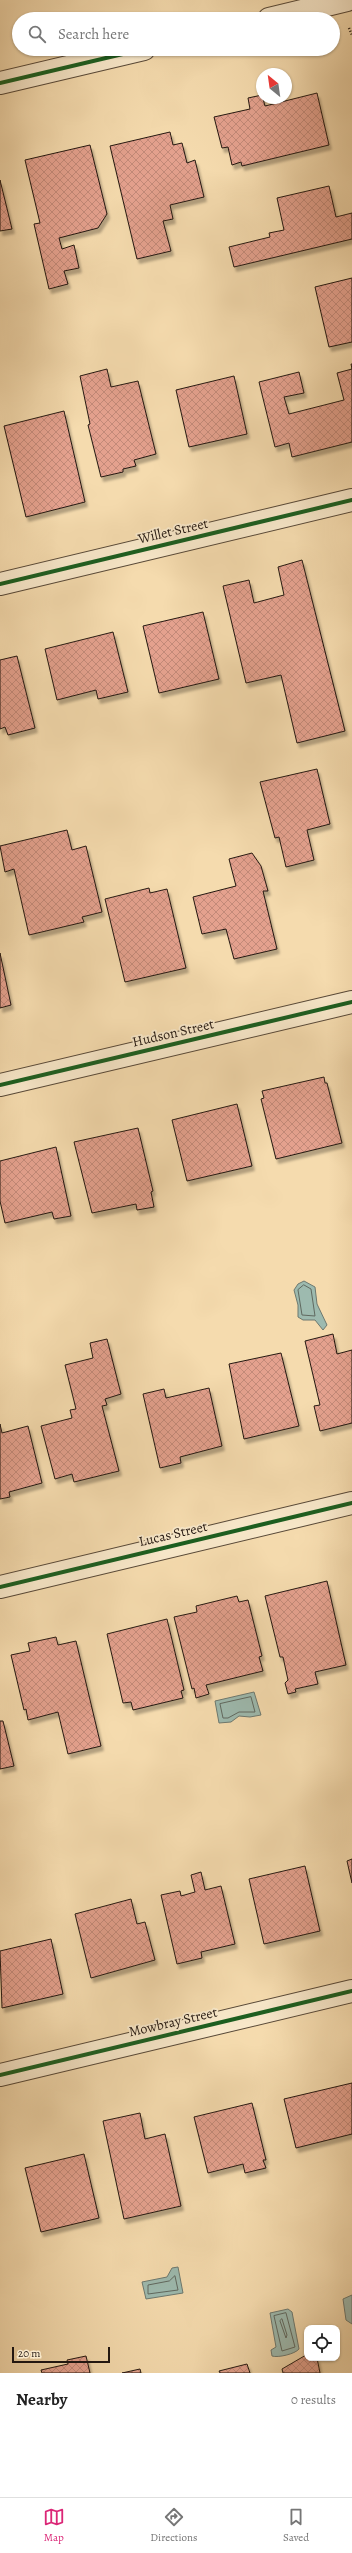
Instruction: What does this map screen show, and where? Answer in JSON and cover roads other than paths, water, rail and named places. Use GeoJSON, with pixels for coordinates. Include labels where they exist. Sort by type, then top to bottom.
{"type":"FeatureCollection","features":[{"type":"Feature","properties":{"kind":"street"},"geometry":{"type":"LineString","coordinates":[[298,12],[347,0]]}},
{"type":"Feature","properties":{"kind":"street"},"geometry":{"type":"LineString","coordinates":[[0,83],[114,56]]}},
{"type":"Feature","properties":{"kind":"street","name":"Willet Street"},"geometry":{"type":"LineString","coordinates":[[0,584],[352,500]]}},
{"type":"Feature","properties":{"kind":"street","name":"Hudson Street"},"geometry":{"type":"LineString","coordinates":[[0,1086],[352,1002]]}},
{"type":"Feature","properties":{"kind":"street","name":"Lucas Street"},"geometry":{"type":"LineString","coordinates":[[0,1587],[352,1503]]}},
{"type":"Feature","properties":{"kind":"street","name":"Mowbray Street"},"geometry":{"type":"LineString","coordinates":[[0,2075],[352,1991]]}},
{"type":"Feature","properties":{"kind":"water"},"geometry":{"type":"Polygon","coordinates":[[[304,1281],[315,1287],[317,1304],[327,1325],[323,1330],[315,1320],[303,1320],[298,1317],[298,1305],[294,1290],[298,1284],[304,1281]]]}},
{"type":"Feature","properties":{"kind":"water"},"geometry":{"type":"Polygon","coordinates":[[[254,1692],[261,1715],[250,1717],[239,1716],[231,1722],[219,1723],[215,1701],[254,1692]]]}},
{"type":"Feature","properties":{"kind":"water"},"geometry":{"type":"Polygon","coordinates":[[[178,2267],[183,2293],[146,2299],[142,2282],[167,2277],[172,2268],[178,2267]]]}},
{"type":"Feature","properties":{"kind":"water"},"geometry":{"type":"Polygon","coordinates":[[[352,2295],[352,2324],[346,2320],[343,2299],[352,2295]]]}},
{"type":"Feature","properties":{"kind":"water"},"geometry":{"type":"Polygon","coordinates":[[[288,2309],[292,2312],[299,2349],[286,2355],[272,2356],[271,2350],[276,2347],[270,2313],[288,2309]]]}}]}
